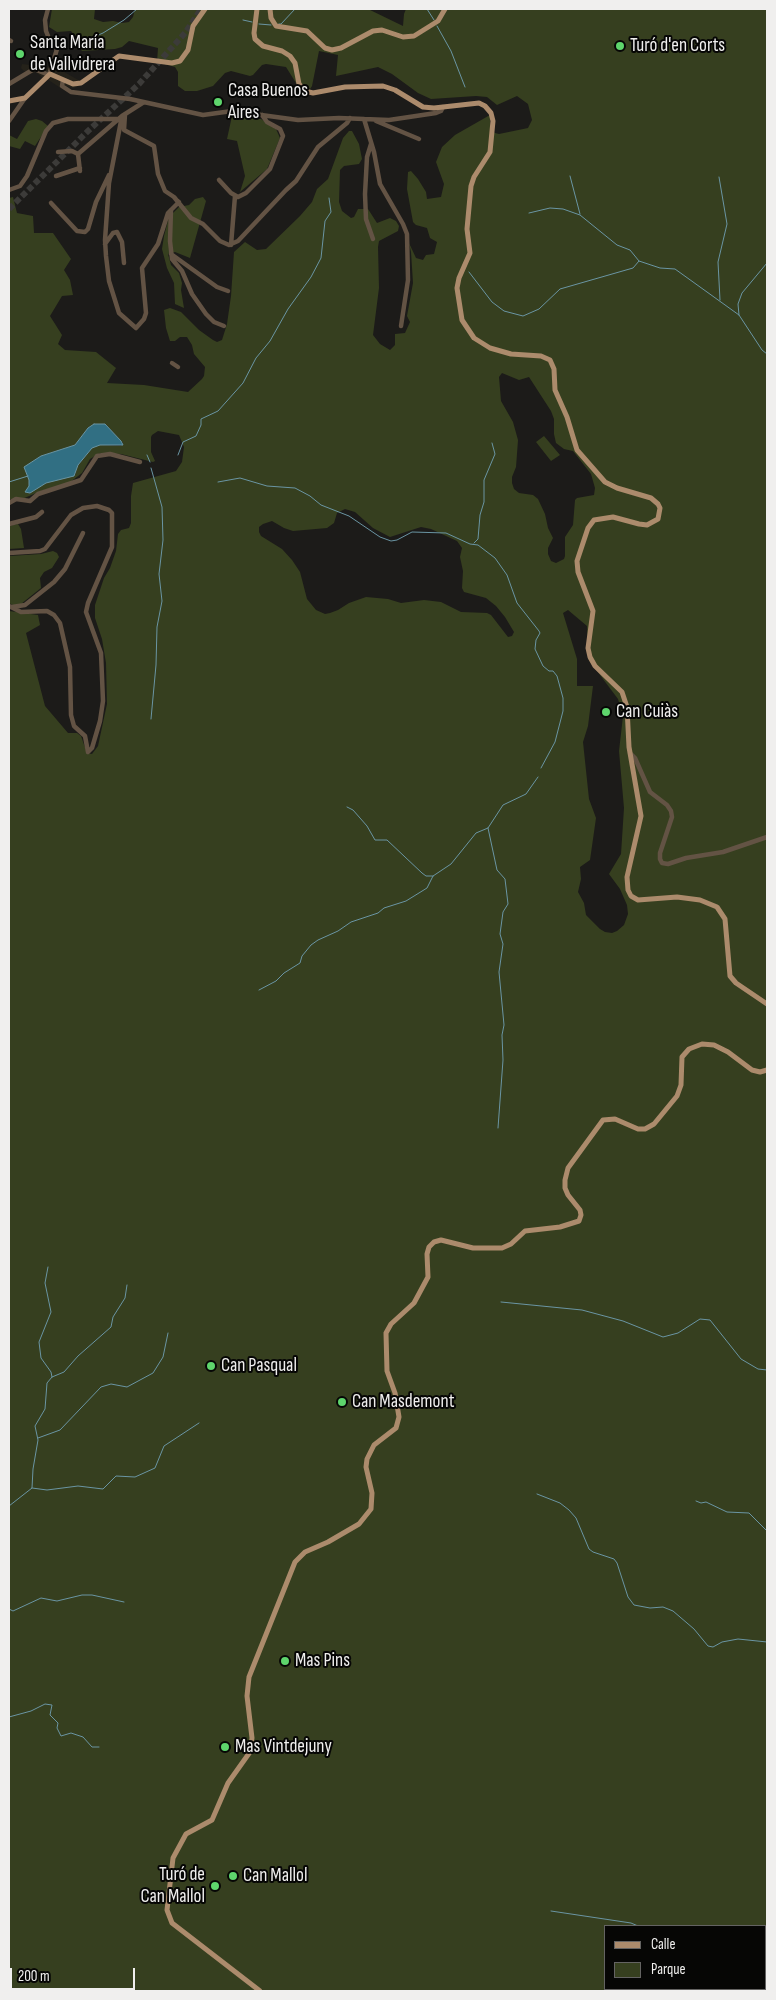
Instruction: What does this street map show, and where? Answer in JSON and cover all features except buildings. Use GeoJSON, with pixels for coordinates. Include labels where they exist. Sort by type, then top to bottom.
{"type":"FeatureCollection","features":[{"type":"Feature","properties":{"kind":"main road"},"geometry":{"type":"LineString","coordinates":[[9,100],[25,98],[49,74],[53,74],[73,84],[80,83],[112,60],[122,56],[172,63],[180,61],[188,50],[193,26],[205,9]]}},
{"type":"Feature","properties":{"kind":"main road"},"geometry":{"type":"LineString","coordinates":[[257,9],[255,39],[263,46],[282,51],[290,56],[295,63],[299,84],[304,91],[313,93],[345,87],[383,86],[395,90],[423,107],[478,103],[489,110],[492,118],[490,152],[474,177],[469,195],[467,229],[470,253],[459,278],[457,288],[460,314],[464,325],[474,338],[490,348],[511,354],[542,356],[550,360],[554,368],[553,381],[556,396],[567,417],[577,450],[606,482],[617,488],[651,498],[660,508],[658,519],[647,525],[613,517],[594,520],[588,528],[577,561],[578,572],[593,611],[589,644],[590,657],[595,666],[620,690],[627,707],[630,753],[642,816],[627,878],[629,893],[638,900],[677,897],[700,900],[717,907],[723,914],[726,924],[730,976],[736,983],[767,1004]]}},
{"type":"Feature","properties":{"kind":"main road"},"geometry":{"type":"LineString","coordinates":[[270,9],[271,18],[276,26],[307,31],[325,48],[332,50],[341,48],[373,31],[382,30],[403,37],[414,36],[438,21],[445,9]]}},
{"type":"Feature","properties":{"kind":"main road"},"geometry":{"type":"LineString","coordinates":[[260,1991],[177,1928],[168,1915],[171,1865],[176,1850],[186,1834],[212,1820],[223,1793],[250,1752],[252,1738],[247,1696],[248,1677],[295,1562],[305,1552],[328,1542],[360,1524],[371,1509],[372,1493],[366,1467],[367,1459],[374,1445],[396,1428],[400,1417],[395,1393],[387,1371],[386,1333],[391,1324],[414,1303],[428,1277],[427,1254],[431,1244],[437,1240],[444,1240],[473,1248],[502,1248],[511,1244],[525,1232],[568,1225],[579,1221],[580,1210],[565,1188],[565,1176],[568,1168],[603,1120],[615,1119],[630,1127],[641,1130],[654,1124],[674,1101],[679,1091],[682,1057],[689,1049],[702,1044],[714,1045],[728,1052],[752,1070],[760,1072],[767,1070]]}},
{"type":"Feature","properties":{"kind":"street"},"geometry":{"type":"LineString","coordinates":[[9,84],[34,69],[49,74],[57,49],[48,38],[46,31],[45,20],[48,9]]}},
{"type":"Feature","properties":{"kind":"street"},"geometry":{"type":"LineString","coordinates":[[64,80],[62,86],[71,92],[144,102],[201,115],[232,111],[298,120],[350,118],[389,120],[441,112],[443,107]]}},
{"type":"Feature","properties":{"kind":"street"},"geometry":{"type":"LineString","coordinates":[[9,121],[25,98]]}},
{"type":"Feature","properties":{"kind":"street"},"geometry":{"type":"LineString","coordinates":[[78,154],[121,116],[144,102]]}},
{"type":"Feature","properties":{"kind":"street"},"geometry":{"type":"LineString","coordinates":[[219,180],[235,196],[240,196],[246,193],[268,171],[282,143],[283,136],[280,129],[267,122],[262,115]]}},
{"type":"Feature","properties":{"kind":"street"},"geometry":{"type":"LineString","coordinates":[[121,116],[110,174],[105,244],[109,281],[119,313],[136,328],[144,319],[146,312],[142,268],[158,244],[171,209],[179,202]]}},
{"type":"Feature","properties":{"kind":"street"},"geometry":{"type":"LineString","coordinates":[[9,190],[20,186],[27,176],[46,131],[53,123],[68,119],[121,116]]}},
{"type":"Feature","properties":{"kind":"street"},"geometry":{"type":"LineString","coordinates":[[121,116],[124,130],[154,146],[161,184],[165,191],[179,202],[190,216],[203,224],[220,242],[231,244],[238,241],[296,181],[318,147],[347,123],[350,118]]}},
{"type":"Feature","properties":{"kind":"street"},"geometry":{"type":"LineString","coordinates":[[364,119],[380,184],[407,234],[408,280],[401,326]]}},
{"type":"Feature","properties":{"kind":"street"},"geometry":{"type":"LineString","coordinates":[[373,120],[419,139]]}},
{"type":"Feature","properties":{"kind":"street"},"geometry":{"type":"LineString","coordinates":[[371,144],[367,157],[364,194],[366,219],[373,239]]}},
{"type":"Feature","properties":{"kind":"street"},"geometry":{"type":"LineString","coordinates":[[58,152],[72,151],[78,154]]}},
{"type":"Feature","properties":{"kind":"street"},"geometry":{"type":"LineString","coordinates":[[56,176],[80,170],[78,154]]}},
{"type":"Feature","properties":{"kind":"street"},"geometry":{"type":"LineString","coordinates":[[51,203],[77,231],[84,232],[87,230],[96,202],[110,174]]}},
{"type":"Feature","properties":{"kind":"street"},"geometry":{"type":"LineString","coordinates":[[231,244],[235,196]]}},
{"type":"Feature","properties":{"kind":"street"},"geometry":{"type":"LineString","coordinates":[[171,209],[171,254],[173,261],[186,278],[192,294],[206,314],[214,322],[224,326]]}},
{"type":"Feature","properties":{"kind":"street"},"geometry":{"type":"LineString","coordinates":[[105,244],[117,232],[122,242],[124,263]]}},
{"type":"Feature","properties":{"kind":"street"},"geometry":{"type":"LineString","coordinates":[[171,254],[217,287],[228,291]]}},
{"type":"Feature","properties":{"kind":"street"},"geometry":{"type":"LineString","coordinates":[[172,364],[178,368]]}},
{"type":"Feature","properties":{"kind":"street"},"geometry":{"type":"LineString","coordinates":[[9,503],[16,499],[30,501],[38,494],[81,480],[97,456],[110,454],[140,462]]}},
{"type":"Feature","properties":{"kind":"street"},"geometry":{"type":"LineString","coordinates":[[9,553],[46,549],[71,515],[83,508],[97,506],[112,513],[112,547],[86,612],[101,653],[103,701],[100,721],[92,748],[88,752],[84,734],[74,726],[70,710],[70,667],[60,623],[54,615],[47,611],[21,612],[10,606]]}},
{"type":"Feature","properties":{"kind":"street"},"geometry":{"type":"LineString","coordinates":[[9,524],[36,517],[42,512]]}},
{"type":"Feature","properties":{"kind":"street"},"geometry":{"type":"LineString","coordinates":[[10,606],[25,605],[54,582],[65,569],[83,533]]}},
{"type":"Feature","properties":{"kind":"street"},"geometry":{"type":"LineString","coordinates":[[630,753],[637,761],[650,792],[672,811],[672,817],[660,852],[662,863],[668,864],[686,858],[723,852],[767,837]]}},
{"type":"Feature","properties":{"kind":"shaded area"},"geometry":{"type":"Polygon","coordinates":[[[22,64],[48,67],[50,64],[80,81],[77,87],[73,88],[64,85],[62,89],[47,79],[45,80],[36,72],[30,74],[24,71],[21,68],[22,64]]]}},
{"type":"Feature","properties":{"kind":"green space"},"geometry":{"type":"Polygon","coordinates":[[[52,9],[95,9],[94,19],[103,22],[113,21],[122,23],[129,22],[133,17],[135,9],[368,9],[403,26],[406,9],[767,9],[767,1991],[9,1991],[9,611],[38,615],[40,625],[26,633],[45,706],[68,733],[77,733],[81,736],[87,753],[92,754],[98,746],[107,704],[106,663],[102,639],[95,618],[95,605],[116,551],[118,534],[121,530],[129,528],[131,523],[133,483],[176,471],[182,462],[184,447],[179,435],[158,431],[151,437],[151,452],[155,461],[153,462],[121,454],[100,453],[90,459],[82,473],[69,483],[22,499],[9,499],[9,198],[13,197],[17,213],[33,216],[34,233],[53,233],[71,259],[64,270],[70,280],[73,295],[62,296],[50,316],[62,335],[58,344],[65,350],[96,352],[116,368],[107,383],[144,385],[188,392],[202,379],[205,367],[194,354],[192,345],[187,337],[180,337],[175,341],[170,341],[164,310],[170,308],[181,312],[199,330],[213,340],[217,342],[222,340],[227,324],[231,296],[234,252],[245,242],[257,250],[266,249],[300,216],[312,202],[317,189],[328,179],[343,138],[349,131],[352,131],[359,144],[362,159],[359,164],[344,166],[340,170],[339,202],[342,211],[351,218],[354,217],[358,209],[368,209],[377,223],[390,218],[396,221],[399,226],[398,231],[379,241],[378,247],[379,288],[373,335],[380,344],[390,350],[395,345],[395,334],[405,333],[410,322],[407,316],[413,283],[409,243],[416,258],[423,260],[426,255],[434,254],[437,242],[430,238],[427,228],[416,225],[413,222],[407,189],[408,172],[411,171],[418,179],[426,192],[427,199],[441,197],[444,184],[436,162],[442,147],[455,135],[490,115],[490,128],[499,134],[528,128],[532,120],[528,104],[517,96],[497,105],[487,97],[476,96],[431,99],[418,93],[392,74],[378,67],[336,76],[338,55],[319,51],[310,89],[296,83],[286,67],[266,64],[262,65],[250,76],[231,71],[225,73],[213,86],[197,91],[185,91],[178,86],[178,72],[175,67],[157,62],[158,48],[129,41],[122,47],[115,49],[82,51],[71,31],[57,32],[49,27],[52,9]],[[502,373],[499,377],[501,401],[513,422],[518,440],[516,467],[512,483],[514,489],[519,493],[533,495],[538,499],[553,538],[548,548],[548,554],[551,561],[556,563],[564,559],[565,556],[565,537],[573,525],[575,500],[594,495],[595,488],[591,474],[573,451],[564,449],[556,443],[554,419],[551,411],[529,377],[519,380],[502,373]],[[105,424],[89,427],[75,445],[41,456],[25,467],[29,486],[25,492],[30,493],[46,483],[75,475],[77,467],[92,448],[100,445],[121,446],[123,443],[105,424]],[[345,509],[337,513],[334,523],[327,528],[293,531],[272,521],[259,527],[261,536],[282,549],[292,560],[300,572],[307,599],[316,610],[325,614],[330,613],[366,597],[388,599],[401,603],[424,600],[441,602],[461,612],[487,613],[491,615],[508,637],[512,636],[514,632],[496,606],[486,598],[464,592],[462,588],[463,571],[460,557],[462,548],[457,541],[431,529],[421,527],[390,537],[373,528],[355,512],[345,509]],[[568,610],[563,613],[577,659],[577,686],[593,686],[588,726],[583,742],[589,799],[596,818],[590,860],[580,867],[581,879],[578,892],[584,903],[586,915],[600,929],[612,933],[624,925],[628,914],[627,905],[620,889],[609,874],[621,854],[624,808],[619,751],[623,716],[618,699],[588,659],[587,626],[568,610]]]}},
{"type":"Feature","properties":{"kind":"green space"},"geometry":{"type":"Polygon","coordinates":[[[232,116],[261,119],[276,129],[280,138],[267,169],[240,192],[245,176],[237,141],[227,139],[232,116]]]}},
{"type":"Feature","properties":{"kind":"green space"},"geometry":{"type":"Polygon","coordinates":[[[36,119],[48,126],[35,146],[25,141],[20,149],[9,146],[9,135],[17,139],[28,121],[36,119]]]}},
{"type":"Feature","properties":{"kind":"green space"},"geometry":{"type":"Polygon","coordinates":[[[203,197],[206,201],[190,258],[175,252],[168,254],[171,265],[179,273],[182,283],[181,290],[184,308],[175,304],[174,283],[167,268],[162,249],[164,236],[169,217],[179,207],[189,205],[195,199],[203,197]]]}},
{"type":"Feature","properties":{"kind":"green space"},"geometry":{"type":"Polygon","coordinates":[[[544,436],[560,455],[551,461],[536,442],[544,436]]]}},
{"type":"Feature","properties":{"kind":"green space"},"geometry":{"type":"Polygon","coordinates":[[[18,524],[21,529],[24,548],[9,549],[9,526],[18,524]]]}},
{"type":"Feature","properties":{"kind":"green space"},"geometry":{"type":"Polygon","coordinates":[[[53,551],[59,557],[52,568],[44,572],[40,578],[41,588],[21,604],[15,606],[9,603],[9,556],[41,554],[53,551]]]}},
{"type":"Feature","properties":{"kind":"water"},"geometry":{"type":"Polygon","coordinates":[[[94,424],[105,424],[123,445],[100,445],[92,448],[78,465],[74,476],[46,483],[30,493],[25,492],[29,486],[29,480],[24,467],[41,456],[75,445],[88,428],[94,424]]]}},
{"type":"Feature","properties":{"kind":"waterway"},"geometry":{"type":"LineString","coordinates":[[82,42],[103,33],[137,9]]}},
{"type":"Feature","properties":{"kind":"waterway"},"geometry":{"type":"LineString","coordinates":[[279,24],[295,9]]}},
{"type":"Feature","properties":{"kind":"waterway"},"geometry":{"type":"LineString","coordinates":[[427,9],[434,20]]}},
{"type":"Feature","properties":{"kind":"waterway"},"geometry":{"type":"LineString","coordinates":[[243,20],[252,22]]}},
{"type":"Feature","properties":{"kind":"waterway"},"geometry":{"type":"LineString","coordinates":[[259,24],[271,25]]}},
{"type":"Feature","properties":{"kind":"waterway"},"geometry":{"type":"LineString","coordinates":[[437,26],[451,51],[465,87]]}},
{"type":"Feature","properties":{"kind":"waterway"},"geometry":{"type":"LineString","coordinates":[[570,176],[580,214]]}},
{"type":"Feature","properties":{"kind":"waterway"},"geometry":{"type":"LineString","coordinates":[[719,177],[727,224],[718,262],[720,300]]}},
{"type":"Feature","properties":{"kind":"waterway"},"geometry":{"type":"LineString","coordinates":[[178,455],[183,442],[196,436],[201,425],[201,419],[218,411],[243,383],[256,358],[270,341],[288,309],[311,277],[321,258],[325,221],[331,212],[329,198]]}},
{"type":"Feature","properties":{"kind":"waterway"},"geometry":{"type":"LineString","coordinates":[[529,213],[550,208],[563,209],[580,215],[617,245],[630,250],[639,261]]}},
{"type":"Feature","properties":{"kind":"waterway"},"geometry":{"type":"LineString","coordinates":[[469,272],[492,302],[504,311],[523,316],[539,309],[560,289],[633,268],[639,261],[660,268],[675,269],[739,315],[762,350],[767,354]]}},
{"type":"Feature","properties":{"kind":"waterway"},"geometry":{"type":"LineString","coordinates":[[739,315],[738,304],[742,293],[767,263]]}},
{"type":"Feature","properties":{"kind":"waterway"},"geometry":{"type":"LineString","coordinates":[[474,543],[478,539],[480,515],[484,502],[484,480],[495,454],[492,443]]}},
{"type":"Feature","properties":{"kind":"waterway"},"geometry":{"type":"LineString","coordinates":[[147,455],[150,462]]}},
{"type":"Feature","properties":{"kind":"waterway"},"geometry":{"type":"LineString","coordinates":[[151,468],[162,507],[163,540],[159,574],[162,601],[157,627],[151,719]]}},
{"type":"Feature","properties":{"kind":"waterway"},"geometry":{"type":"LineString","coordinates":[[9,482],[28,476]]}},
{"type":"Feature","properties":{"kind":"waterway"},"geometry":{"type":"LineString","coordinates":[[218,482],[240,478],[267,486],[295,488],[310,496],[321,505],[349,516],[380,537],[391,541],[412,532],[446,533],[470,544],[478,545],[495,558],[507,575],[517,603],[540,633],[536,640],[535,649],[543,666],[549,671],[553,671],[557,676],[563,698],[563,711],[555,742],[541,768]]}},
{"type":"Feature","properties":{"kind":"waterway"},"geometry":{"type":"LineString","coordinates":[[259,990],[276,981],[284,973],[300,963],[302,956],[318,940],[338,931],[351,922],[406,901],[427,888],[433,876],[451,864],[476,833],[488,828],[503,805],[526,794],[538,777]]}},
{"type":"Feature","properties":{"kind":"waterway"},"geometry":{"type":"LineString","coordinates":[[347,807],[353,810],[367,826],[375,840],[387,840],[422,873],[426,876],[433,876]]}},
{"type":"Feature","properties":{"kind":"waterway"},"geometry":{"type":"LineString","coordinates":[[488,828],[497,870],[505,879],[508,904],[503,912],[500,934],[503,944],[499,972],[504,1025],[498,1128]]}},
{"type":"Feature","properties":{"kind":"waterway"},"geometry":{"type":"LineString","coordinates":[[48,1267],[45,1283],[51,1312],[39,1342],[41,1358],[51,1372],[52,1377]]}},
{"type":"Feature","properties":{"kind":"waterway"},"geometry":{"type":"LineString","coordinates":[[9,1506],[32,1488],[38,1440],[35,1426],[45,1409],[47,1383],[52,1377],[64,1372],[78,1356],[111,1327],[113,1317],[125,1298],[127,1285]]}},
{"type":"Feature","properties":{"kind":"waterway"},"geometry":{"type":"LineString","coordinates":[[501,1302],[582,1310],[623,1321],[663,1337],[678,1333],[700,1319],[710,1320],[741,1359],[758,1369],[767,1370]]}},
{"type":"Feature","properties":{"kind":"waterway"},"geometry":{"type":"LineString","coordinates":[[38,1438],[60,1430],[101,1387],[111,1384],[127,1387],[153,1373],[163,1357],[168,1333]]}},
{"type":"Feature","properties":{"kind":"waterway"},"geometry":{"type":"LineString","coordinates":[[32,1488],[47,1490],[78,1486],[103,1489],[116,1476],[135,1477],[155,1468],[164,1446],[199,1423]]}},
{"type":"Feature","properties":{"kind":"waterway"},"geometry":{"type":"LineString","coordinates":[[537,1494],[560,1503],[569,1510],[576,1518],[589,1549],[614,1559],[628,1597],[634,1605],[650,1608],[663,1607],[673,1611],[694,1629],[708,1646],[713,1647],[722,1642],[738,1639],[767,1642]]}},
{"type":"Feature","properties":{"kind":"waterway"},"geometry":{"type":"LineString","coordinates":[[696,1501],[706,1502],[727,1512],[749,1513],[767,1531]]}},
{"type":"Feature","properties":{"kind":"waterway"},"geometry":{"type":"LineString","coordinates":[[9,1609],[13,1611],[41,1598],[57,1601],[82,1595],[92,1595],[124,1602]]}},
{"type":"Feature","properties":{"kind":"waterway"},"geometry":{"type":"LineString","coordinates":[[9,1717],[31,1711],[45,1704],[52,1705],[50,1715],[58,1723],[57,1728],[61,1736],[71,1733],[83,1737],[92,1747],[99,1747]]}},
{"type":"Feature","properties":{"kind":"waterway"},"geometry":{"type":"LineString","coordinates":[[551,1911],[636,1925]]}},
{"type":"Feature","properties":{"kind":"tunnel"},"geometry":{"type":"LineString","coordinates":[[9,209],[139,84],[185,33],[201,9]]}},
{"type":"Feature","properties":{"kind":"place","name":"Turó d'en Corts"},"geometry":{"type":"Point","coordinates":[620,46]}},
{"type":"Feature","properties":{"kind":"place","name":"Santa María de Vallvidrera"},"geometry":{"type":"Point","coordinates":[20,54]}},
{"type":"Feature","properties":{"kind":"place","name":"Casa Buenos Aires"},"geometry":{"type":"Point","coordinates":[218,102]}},
{"type":"Feature","properties":{"kind":"place","name":"Can Cuiàs"},"geometry":{"type":"Point","coordinates":[606,712]}},
{"type":"Feature","properties":{"kind":"place","name":"Can Pasqual"},"geometry":{"type":"Point","coordinates":[211,1366]}},
{"type":"Feature","properties":{"kind":"place","name":"Can Masdemont"},"geometry":{"type":"Point","coordinates":[342,1402]}},
{"type":"Feature","properties":{"kind":"place","name":"Mas Pins"},"geometry":{"type":"Point","coordinates":[285,1661]}},
{"type":"Feature","properties":{"kind":"place","name":"Mas Vintdejuny"},"geometry":{"type":"Point","coordinates":[225,1747]}},
{"type":"Feature","properties":{"kind":"place","name":"Can Mallol"},"geometry":{"type":"Point","coordinates":[233,1876]}},
{"type":"Feature","properties":{"kind":"place","name":"Turó de Can Mallol"},"geometry":{"type":"Point","coordinates":[215,1886]}}]}
